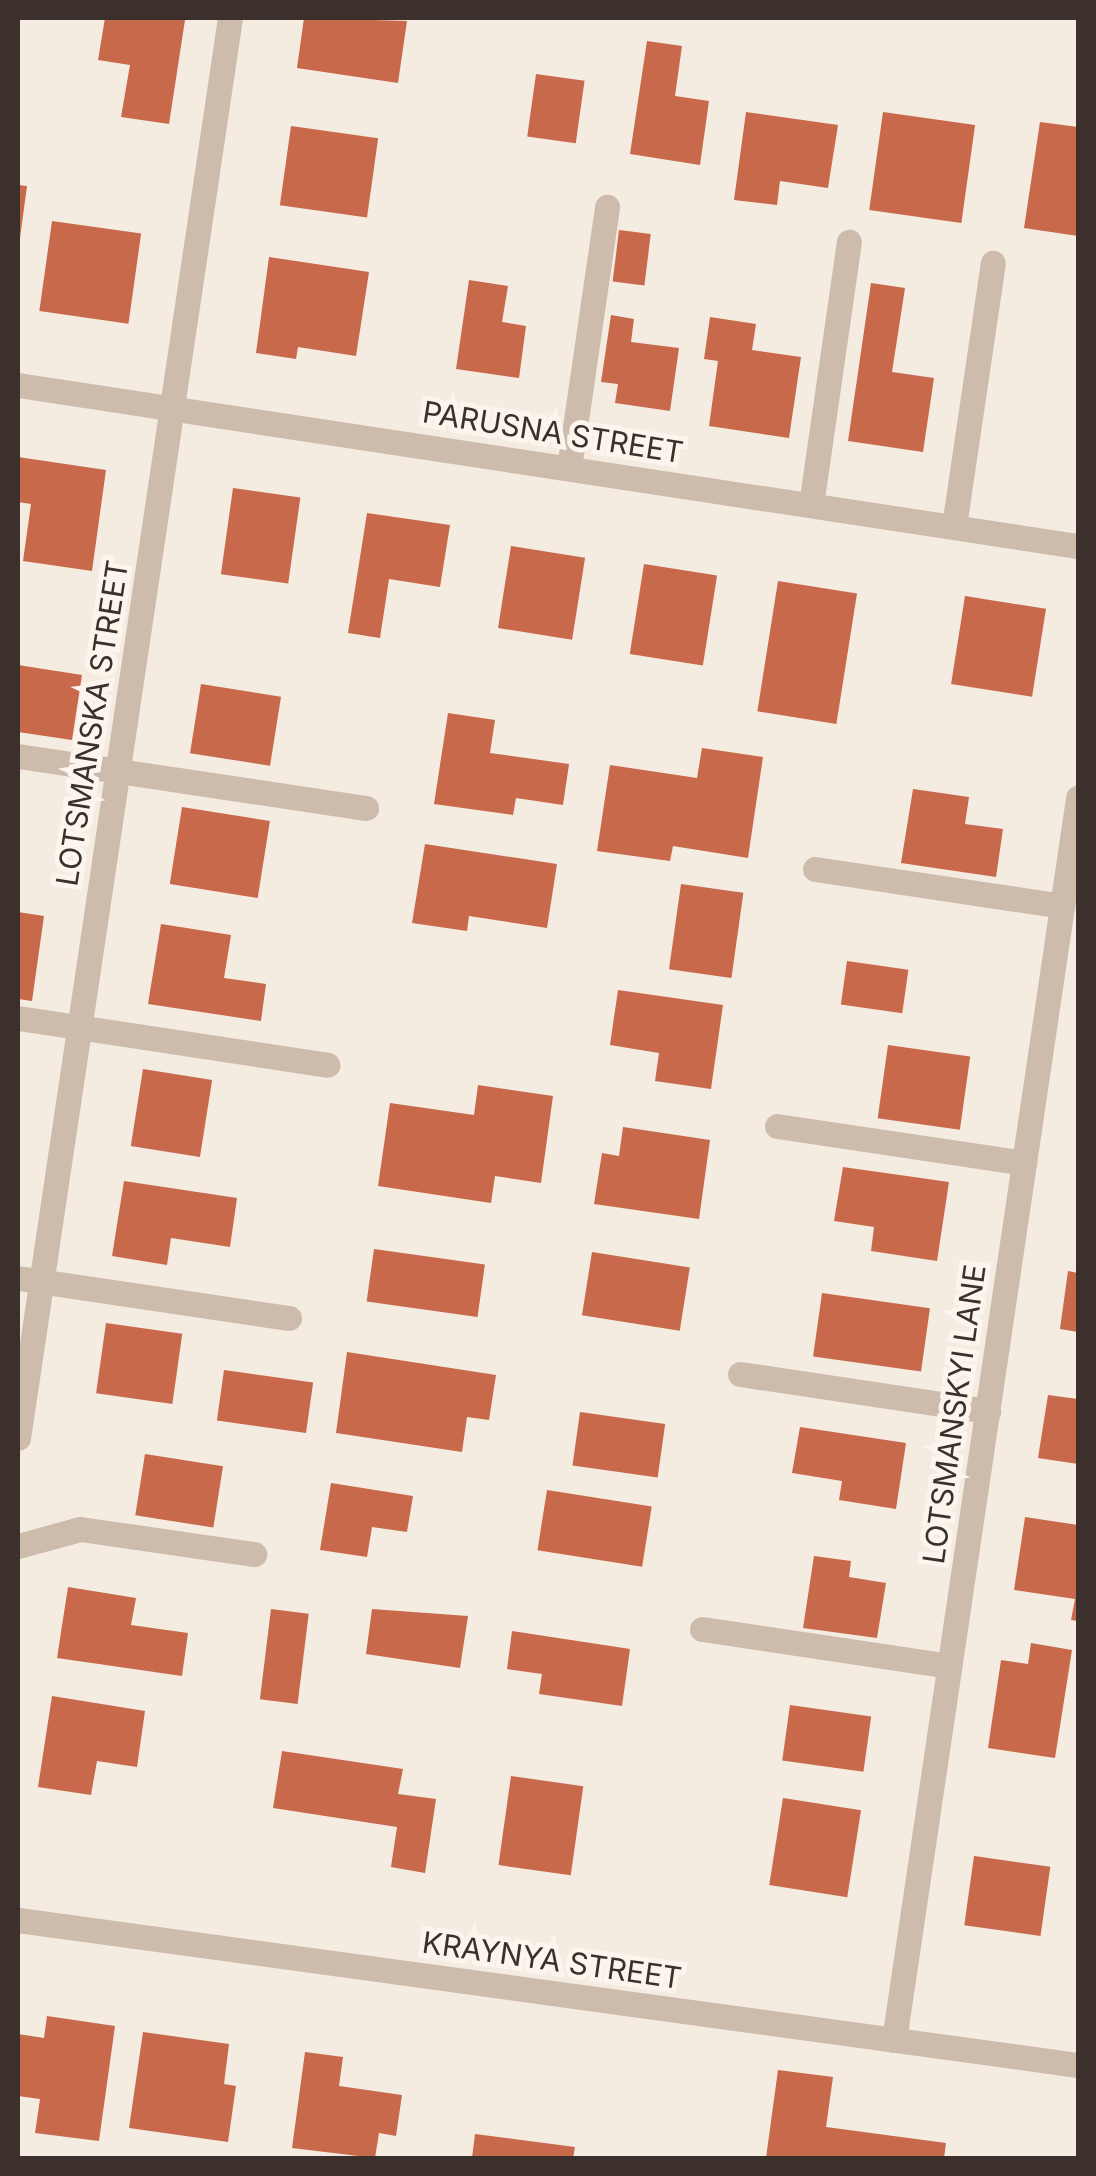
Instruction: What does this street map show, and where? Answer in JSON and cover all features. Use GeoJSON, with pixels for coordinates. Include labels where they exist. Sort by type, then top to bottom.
{"type":"FeatureCollection","features":[{"type":"Feature","properties":{"kind":"street","name":"LOTSMANSKA STREET"},"geometry":{"type":"LineString","coordinates":[[18,1438],[30,1279],[80,1028],[230,18]]}},
{"type":"Feature","properties":{"kind":"street"},"geometry":{"type":"LineString","coordinates":[[569,468],[606,207]]}},
{"type":"Feature","properties":{"kind":"street"},"geometry":{"type":"LineString","coordinates":[[811,505],[849,242]]}},
{"type":"Feature","properties":{"kind":"street"},"geometry":{"type":"LineString","coordinates":[[954,526],[993,263]]}},
{"type":"Feature","properties":{"kind":"street","name":"PARUSNA STREET"},"geometry":{"type":"LineString","coordinates":[[18,384],[1078,546]]}},
{"type":"Feature","properties":{"kind":"street"},"geometry":{"type":"LineString","coordinates":[[18,756],[366,808]]}},
{"type":"Feature","properties":{"kind":"street","name":"LOTSMANSKYI LANE"},"geometry":{"type":"LineString","coordinates":[[894,2040],[1078,798]]}},
{"type":"Feature","properties":{"kind":"street"},"geometry":{"type":"LineString","coordinates":[[815,869],[1062,906]]}},
{"type":"Feature","properties":{"kind":"street"},"geometry":{"type":"LineString","coordinates":[[18,1018],[327,1065]]}},
{"type":"Feature","properties":{"kind":"street"},"geometry":{"type":"LineString","coordinates":[[777,1126],[1024,1163]]}},
{"type":"Feature","properties":{"kind":"street"},"geometry":{"type":"LineString","coordinates":[[30,1279],[289,1318]]}},
{"type":"Feature","properties":{"kind":"street"},"geometry":{"type":"LineString","coordinates":[[740,1374],[988,1411]]}},
{"type":"Feature","properties":{"kind":"street"},"geometry":{"type":"LineString","coordinates":[[18,1546],[80,1529],[254,1554]]}},
{"type":"Feature","properties":{"kind":"street"},"geometry":{"type":"LineString","coordinates":[[702,1629],[949,1666]]}},
{"type":"Feature","properties":{"kind":"street","name":"KRAYNYA STREET"},"geometry":{"type":"LineString","coordinates":[[18,1920],[1078,2066]]}},
{"type":"Feature","properties":{"kind":"building"},"geometry":{"type":"Polygon","coordinates":[[[105,18],[185,20],[169,124],[121,117],[130,65],[98,60],[105,18]]]}},
{"type":"Feature","properties":{"kind":"building"},"geometry":{"type":"Polygon","coordinates":[[[304,18],[407,21],[398,83],[297,68],[304,18]]]}},
{"type":"Feature","properties":{"kind":"building"},"geometry":{"type":"Polygon","coordinates":[[[647,41],[682,46],[675,96],[709,101],[700,165],[630,154],[647,41]]]}},
{"type":"Feature","properties":{"kind":"building"},"geometry":{"type":"Polygon","coordinates":[[[536,74],[585,81],[576,143],[527,136],[536,74]]]}},
{"type":"Feature","properties":{"kind":"building"},"geometry":{"type":"Polygon","coordinates":[[[746,112],[838,125],[828,188],[780,181],[777,205],[734,200],[746,112]]]}},
{"type":"Feature","properties":{"kind":"building"},"geometry":{"type":"Polygon","coordinates":[[[883,112],[975,125],[961,223],[869,210],[883,112]]]}},
{"type":"Feature","properties":{"kind":"building"},"geometry":{"type":"Polygon","coordinates":[[[1040,122],[1078,127],[1078,236],[1024,228],[1040,122]]]}},
{"type":"Feature","properties":{"kind":"building"},"geometry":{"type":"Polygon","coordinates":[[[291,126],[378,138],[367,217],[280,205],[291,126]]]}},
{"type":"Feature","properties":{"kind":"building"},"geometry":{"type":"Polygon","coordinates":[[[18,185],[27,186],[20,238],[18,238],[18,185]]]}},
{"type":"Feature","properties":{"kind":"building"},"geometry":{"type":"Polygon","coordinates":[[[52,221],[141,234],[128,324],[39,311],[52,221]]]}},
{"type":"Feature","properties":{"kind":"building"},"geometry":{"type":"Polygon","coordinates":[[[619,230],[651,234],[644,286],[613,282],[619,230]]]}},
{"type":"Feature","properties":{"kind":"building"},"geometry":{"type":"Polygon","coordinates":[[[269,257],[369,272],[356,356],[298,347],[296,359],[256,353],[269,257]]]}},
{"type":"Feature","properties":{"kind":"building"},"geometry":{"type":"Polygon","coordinates":[[[469,280],[508,286],[502,322],[526,326],[519,378],[456,369],[469,280]]]}},
{"type":"Feature","properties":{"kind":"building"},"geometry":{"type":"Polygon","coordinates":[[[871,283],[905,288],[892,372],[934,378],[923,452],[848,441],[871,283]]]}},
{"type":"Feature","properties":{"kind":"building"},"geometry":{"type":"Polygon","coordinates":[[[611,315],[634,319],[631,342],[679,348],[670,411],[615,403],[618,384],[601,382],[611,315]]]}},
{"type":"Feature","properties":{"kind":"building"},"geometry":{"type":"Polygon","coordinates":[[[710,317],[756,324],[752,350],[801,357],[789,438],[709,426],[718,361],[704,359],[710,317]]]}},
{"type":"Feature","properties":{"kind":"building"},"geometry":{"type":"Polygon","coordinates":[[[18,457],[106,470],[92,571],[23,561],[31,504],[18,502],[18,457]]]}},
{"type":"Feature","properties":{"kind":"building"},"geometry":{"type":"Polygon","coordinates":[[[233,488],[300,497],[288,584],[221,574],[233,488]]]}},
{"type":"Feature","properties":{"kind":"building"},"geometry":{"type":"Polygon","coordinates":[[[367,513],[450,525],[440,587],[389,579],[380,638],[348,633],[367,513]]]}},
{"type":"Feature","properties":{"kind":"building"},"geometry":{"type":"Polygon","coordinates":[[[511,546],[585,558],[572,640],[498,628],[511,546]]]}},
{"type":"Feature","properties":{"kind":"building"},"geometry":{"type":"Polygon","coordinates":[[[644,564],[717,576],[703,665],[630,654],[644,564]]]}},
{"type":"Feature","properties":{"kind":"building"},"geometry":{"type":"Polygon","coordinates":[[[778,581],[857,594],[836,724],[757,711],[778,581]]]}},
{"type":"Feature","properties":{"kind":"building"},"geometry":{"type":"Polygon","coordinates":[[[965,596],[1046,609],[1032,697],[951,684],[965,596]]]}},
{"type":"Feature","properties":{"kind":"building"},"geometry":{"type":"Polygon","coordinates":[[[18,665],[82,675],[72,740],[18,732],[18,665]]]}},
{"type":"Feature","properties":{"kind":"building"},"geometry":{"type":"Polygon","coordinates":[[[201,684],[281,697],[270,766],[190,753],[201,684]]]}},
{"type":"Feature","properties":{"kind":"building"},"geometry":{"type":"Polygon","coordinates":[[[448,713],[495,720],[490,753],[569,764],[563,805],[516,798],[513,815],[434,804],[448,713]]]}},
{"type":"Feature","properties":{"kind":"building"},"geometry":{"type":"Polygon","coordinates":[[[702,748],[763,757],[748,858],[673,846],[670,861],[597,851],[610,765],[697,778],[702,748]]]}},
{"type":"Feature","properties":{"kind":"building"},"geometry":{"type":"Polygon","coordinates":[[[913,789],[969,797],[965,824],[1003,829],[996,877],[901,863],[913,789]]]}},
{"type":"Feature","properties":{"kind":"building"},"geometry":{"type":"Polygon","coordinates":[[[182,807],[270,821],[258,898],[170,884],[182,807]]]}},
{"type":"Feature","properties":{"kind":"building"},"geometry":{"type":"Polygon","coordinates":[[[425,844],[557,864],[547,928],[469,916],[467,931],[412,923],[425,844]]]}},
{"type":"Feature","properties":{"kind":"building"},"geometry":{"type":"Polygon","coordinates":[[[681,884],[743,893],[731,978],[669,969],[681,884]]]}},
{"type":"Feature","properties":{"kind":"building"},"geometry":{"type":"Polygon","coordinates":[[[18,912],[44,916],[32,1001],[18,999],[18,912]]]}},
{"type":"Feature","properties":{"kind":"building"},"geometry":{"type":"Polygon","coordinates":[[[161,924],[231,935],[224,978],[266,984],[261,1021],[148,1004],[161,924]]]}},
{"type":"Feature","properties":{"kind":"building"},"geometry":{"type":"Polygon","coordinates":[[[847,961],[908,970],[902,1013],[841,1005],[847,961]]]}},
{"type":"Feature","properties":{"kind":"building"},"geometry":{"type":"Polygon","coordinates":[[[618,990],[723,1005],[711,1089],[655,1081],[659,1053],[610,1045],[618,990]]]}},
{"type":"Feature","properties":{"kind":"building"},"geometry":{"type":"Polygon","coordinates":[[[888,1045],[970,1057],[960,1130],[878,1118],[888,1045]]]}},
{"type":"Feature","properties":{"kind":"building"},"geometry":{"type":"Polygon","coordinates":[[[143,1069],[212,1080],[200,1157],[131,1146],[143,1069]]]}},
{"type":"Feature","properties":{"kind":"building"},"geometry":{"type":"Polygon","coordinates":[[[478,1085],[553,1096],[541,1183],[495,1176],[491,1203],[378,1186],[390,1103],[474,1115],[478,1085]]]}},
{"type":"Feature","properties":{"kind":"building"},"geometry":{"type":"Polygon","coordinates":[[[623,1127],[710,1140],[699,1219],[594,1204],[602,1153],[619,1156],[623,1127]]]}},
{"type":"Feature","properties":{"kind":"building"},"geometry":{"type":"Polygon","coordinates":[[[843,1167],[949,1182],[937,1261],[871,1251],[874,1227],[834,1221],[843,1167]]]}},
{"type":"Feature","properties":{"kind":"building"},"geometry":{"type":"Polygon","coordinates":[[[124,1181],[237,1198],[230,1247],[171,1238],[167,1265],[112,1256],[124,1181]]]}},
{"type":"Feature","properties":{"kind":"building"},"geometry":{"type":"Polygon","coordinates":[[[374,1249],[485,1265],[478,1317],[367,1301],[374,1249]]]}},
{"type":"Feature","properties":{"kind":"building"},"geometry":{"type":"Polygon","coordinates":[[[592,1252],[690,1267],[680,1331],[582,1315],[592,1252]]]}},
{"type":"Feature","properties":{"kind":"building"},"geometry":{"type":"Polygon","coordinates":[[[1068,1271],[1078,1273],[1078,1332],[1060,1329],[1068,1271]]]}},
{"type":"Feature","properties":{"kind":"building"},"geometry":{"type":"Polygon","coordinates":[[[822,1293],[930,1308],[921,1372],[813,1356],[822,1293]]]}},
{"type":"Feature","properties":{"kind":"building"},"geometry":{"type":"Polygon","coordinates":[[[106,1323],[182,1334],[172,1404],[96,1393],[106,1323]]]}},
{"type":"Feature","properties":{"kind":"building"},"geometry":{"type":"Polygon","coordinates":[[[347,1352],[496,1375],[489,1420],[467,1417],[462,1452],[336,1433],[347,1352]]]}},
{"type":"Feature","properties":{"kind":"building"},"geometry":{"type":"Polygon","coordinates":[[[224,1370],[313,1383],[306,1433],[217,1421],[224,1370]]]}},
{"type":"Feature","properties":{"kind":"building"},"geometry":{"type":"Polygon","coordinates":[[[1048,1395],[1078,1399],[1078,1464],[1038,1458],[1048,1395]]]}},
{"type":"Feature","properties":{"kind":"building"},"geometry":{"type":"Polygon","coordinates":[[[580,1412],[665,1424],[658,1477],[572,1465],[580,1412]]]}},
{"type":"Feature","properties":{"kind":"building"},"geometry":{"type":"Polygon","coordinates":[[[800,1427],[906,1443],[896,1509],[839,1500],[842,1481],[792,1473],[800,1427]]]}},
{"type":"Feature","properties":{"kind":"building"},"geometry":{"type":"Polygon","coordinates":[[[145,1454],[223,1466],[213,1528],[135,1515],[145,1454]]]}},
{"type":"Feature","properties":{"kind":"building"},"geometry":{"type":"Polygon","coordinates":[[[331,1483],[413,1496],[407,1532],[372,1527],[367,1557],[320,1550],[331,1483]]]}},
{"type":"Feature","properties":{"kind":"building"},"geometry":{"type":"Polygon","coordinates":[[[547,1490],[652,1507],[642,1567],[537,1550],[547,1490]]]}},
{"type":"Feature","properties":{"kind":"building"},"geometry":{"type":"Polygon","coordinates":[[[1025,1517],[1078,1525],[1078,1621],[1071,1620],[1075,1599],[1014,1590],[1025,1517]]]}},
{"type":"Feature","properties":{"kind":"building"},"geometry":{"type":"Polygon","coordinates":[[[814,1556],[851,1561],[849,1577],[886,1583],[877,1638],[803,1628],[814,1556]]]}},
{"type":"Feature","properties":{"kind":"building"},"geometry":{"type":"Polygon","coordinates":[[[68,1587],[136,1598],[131,1625],[188,1633],[182,1676],[57,1658],[68,1587]]]}},
{"type":"Feature","properties":{"kind":"building"},"geometry":{"type":"Polygon","coordinates":[[[271,1609],[309,1614],[298,1704],[260,1699],[271,1609]]]}},
{"type":"Feature","properties":{"kind":"building"},"geometry":{"type":"Polygon","coordinates":[[[372,1609],[468,1616],[460,1668],[366,1654],[372,1609]]]}},
{"type":"Feature","properties":{"kind":"building"},"geometry":{"type":"Polygon","coordinates":[[[512,1631],[630,1649],[622,1706],[539,1694],[542,1674],[507,1669],[512,1631]]]}},
{"type":"Feature","properties":{"kind":"building"},"geometry":{"type":"Polygon","coordinates":[[[1031,1643],[1072,1650],[1055,1758],[988,1748],[1001,1660],[1028,1664],[1031,1643]]]}},
{"type":"Feature","properties":{"kind":"building"},"geometry":{"type":"Polygon","coordinates":[[[52,1696],[145,1711],[137,1767],[97,1761],[91,1795],[38,1787],[52,1696]]]}},
{"type":"Feature","properties":{"kind":"building"},"geometry":{"type":"Polygon","coordinates":[[[790,1705],[871,1716],[863,1772],[782,1760],[790,1705]]]}},
{"type":"Feature","properties":{"kind":"building"},"geometry":{"type":"Polygon","coordinates":[[[282,1751],[403,1769],[398,1794],[436,1799],[425,1873],[391,1867],[397,1827],[273,1808],[282,1751]]]}},
{"type":"Feature","properties":{"kind":"building"},"geometry":{"type":"Polygon","coordinates":[[[511,1776],[583,1786],[571,1875],[498,1865],[511,1776]]]}},
{"type":"Feature","properties":{"kind":"building"},"geometry":{"type":"Polygon","coordinates":[[[783,1798],[861,1810],[847,1897],[769,1885],[783,1798]]]}},
{"type":"Feature","properties":{"kind":"building"},"geometry":{"type":"Polygon","coordinates":[[[974,1856],[1050,1867],[1041,1936],[964,1925],[974,1856]]]}},
{"type":"Feature","properties":{"kind":"building"},"geometry":{"type":"Polygon","coordinates":[[[47,2016],[115,2026],[99,2141],[35,2133],[40,2099],[18,2096],[18,2034],[44,2038],[47,2016]]]}},
{"type":"Feature","properties":{"kind":"building"},"geometry":{"type":"Polygon","coordinates":[[[143,2032],[229,2044],[224,2084],[236,2086],[228,2142],[129,2128],[143,2032]]]}},
{"type":"Feature","properties":{"kind":"building"},"geometry":{"type":"Polygon","coordinates":[[[305,2052],[343,2057],[339,2086],[402,2095],[396,2136],[379,2133],[375,2158],[292,2148],[305,2052]]]}},
{"type":"Feature","properties":{"kind":"building"},"geometry":{"type":"Polygon","coordinates":[[[778,2070],[833,2077],[826,2127],[946,2143],[944,2158],[766,2158],[778,2070]]]}},
{"type":"Feature","properties":{"kind":"building"},"geometry":{"type":"Polygon","coordinates":[[[475,2134],[575,2147],[573,2158],[472,2158],[475,2134]]]}}]}
